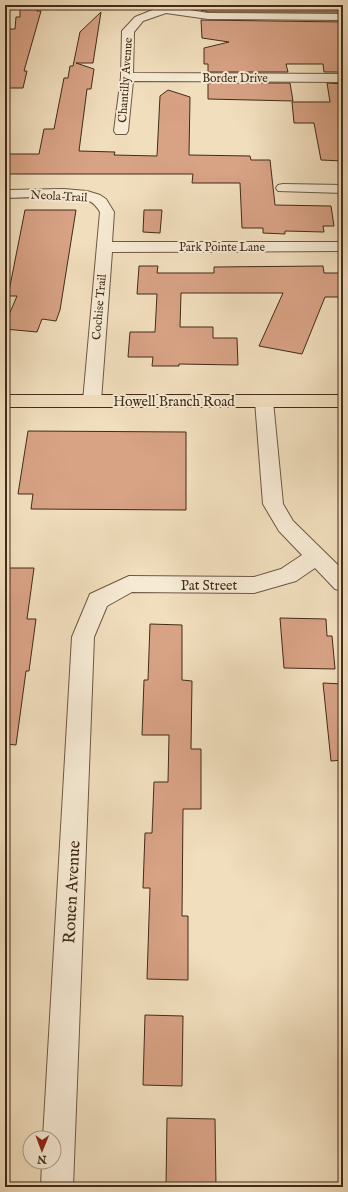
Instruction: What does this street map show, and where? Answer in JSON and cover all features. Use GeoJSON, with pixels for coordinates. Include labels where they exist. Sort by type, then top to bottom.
{"type":"FeatureCollection","features":[{"type":"Feature","properties":{"kind":"main road","name":"Howell Branch Road"},"geometry":{"type":"LineString","coordinates":[[5,401],[343,401]]}},
{"type":"Feature","properties":{"kind":"street"},"geometry":{"type":"LineString","coordinates":[[166,7],[208,16],[343,17]]}},
{"type":"Feature","properties":{"kind":"street","name":"Chantilly Avenue"},"geometry":{"type":"LineString","coordinates":[[121,131],[127,77],[128,31],[139,19],[166,7]]}},
{"type":"Feature","properties":{"kind":"street","name":"Border Drive"},"geometry":{"type":"LineString","coordinates":[[127,77],[343,78]]}},
{"type":"Feature","properties":{"kind":"street"},"geometry":{"type":"LineString","coordinates":[[283,188],[343,189]]}},
{"type":"Feature","properties":{"kind":"street","name":"Neola Trail"},"geometry":{"type":"LineString","coordinates":[[5,194],[80,195],[96,199],[103,204],[107,212]]}},
{"type":"Feature","properties":{"kind":"street","name":"Cochise Trail"},"geometry":{"type":"LineString","coordinates":[[92,401],[107,212]]}},
{"type":"Feature","properties":{"kind":"street","name":"Park Pointe Lane"},"geometry":{"type":"LineString","coordinates":[[104,247],[340,247]]}},
{"type":"Feature","properties":{"kind":"street"},"geometry":{"type":"LineString","coordinates":[[264,401],[274,504],[286,526],[343,583]]}},
{"type":"Feature","properties":{"kind":"street","name":"Pat Street"},"geometry":{"type":"LineString","coordinates":[[98,600],[129,584],[254,585],[288,575],[316,557]]}},
{"type":"Feature","properties":{"kind":"street","name":"Rouen Avenue"},"geometry":{"type":"LineString","coordinates":[[57,1187],[82,637],[98,600]]}},
{"type":"Feature","properties":{"kind":"building"},"geometry":{"type":"Polygon","coordinates":[[[20,5],[37,5],[37,11],[41,11],[24,71],[27,71],[23,88],[5,88],[5,29],[15,29],[16,17],[20,17],[20,5]]]}},
{"type":"Feature","properties":{"kind":"building"},"geometry":{"type":"Polygon","coordinates":[[[200,5],[343,5],[343,12],[208,12],[201,10],[200,5]]]}},
{"type":"Feature","properties":{"kind":"building"},"geometry":{"type":"Polygon","coordinates":[[[101,12],[93,63],[76,63],[94,69],[91,89],[87,89],[79,151],[115,152],[114,155],[157,156],[160,96],[168,90],[190,97],[189,155],[250,156],[251,160],[270,160],[275,205],[331,206],[334,226],[323,226],[324,232],[285,231],[285,234],[263,233],[263,228],[242,228],[240,183],[192,183],[193,174],[5,174],[5,154],[39,154],[44,129],[54,129],[64,78],[68,78],[70,66],[73,66],[80,32],[101,12]]]}},
{"type":"Feature","properties":{"kind":"building"},"geometry":{"type":"Polygon","coordinates":[[[201,20],[343,22],[343,72],[324,72],[323,64],[286,64],[288,72],[208,72],[208,64],[204,64],[204,48],[229,42],[202,38],[201,20]]]}},
{"type":"Feature","properties":{"kind":"building"},"geometry":{"type":"Polygon","coordinates":[[[208,83],[290,83],[293,101],[208,99],[208,83]]]}},
{"type":"Feature","properties":{"kind":"building"},"geometry":{"type":"Polygon","coordinates":[[[327,83],[343,84],[343,161],[321,160],[314,123],[294,123],[292,102],[330,102],[327,83]]]}},
{"type":"Feature","properties":{"kind":"building"},"geometry":{"type":"Polygon","coordinates":[[[25,210],[76,210],[60,310],[56,321],[42,319],[37,332],[5,329],[5,324],[17,296],[8,296],[25,210]]]}},
{"type":"Feature","properties":{"kind":"building"},"geometry":{"type":"Polygon","coordinates":[[[144,210],[162,210],[160,233],[143,232],[144,210]]]}},
{"type":"Feature","properties":{"kind":"building"},"geometry":{"type":"Polygon","coordinates":[[[139,266],[158,266],[157,273],[214,273],[214,267],[323,266],[324,273],[343,273],[343,297],[325,297],[302,354],[259,346],[283,293],[181,293],[180,327],[213,327],[213,338],[237,338],[238,365],[179,364],[179,366],[152,366],[153,357],[128,357],[130,332],[155,332],[157,294],[137,294],[139,266]]]}},
{"type":"Feature","properties":{"kind":"building"},"geometry":{"type":"Polygon","coordinates":[[[28,431],[186,432],[186,510],[31,509],[33,494],[18,494],[28,431]]]}},
{"type":"Feature","properties":{"kind":"building"},"geometry":{"type":"Polygon","coordinates":[[[5,568],[34,568],[27,619],[36,619],[29,671],[26,671],[16,745],[5,744],[5,568]]]}},
{"type":"Feature","properties":{"kind":"building"},"geometry":{"type":"Polygon","coordinates":[[[280,618],[326,619],[327,636],[332,636],[335,669],[284,668],[280,618]]]}},
{"type":"Feature","properties":{"kind":"building"},"geometry":{"type":"Polygon","coordinates":[[[150,624],[182,625],[182,680],[192,681],[191,749],[201,749],[201,809],[183,809],[182,916],[188,916],[188,980],[147,979],[150,888],[143,888],[145,833],[152,833],[154,782],[168,782],[169,735],[142,735],[144,680],[148,680],[150,624]]]}},
{"type":"Feature","properties":{"kind":"building"},"geometry":{"type":"Polygon","coordinates":[[[323,683],[343,684],[343,760],[331,761],[323,683]]]}},
{"type":"Feature","properties":{"kind":"building"},"geometry":{"type":"Polygon","coordinates":[[[145,1015],[183,1016],[182,1086],[143,1085],[145,1015]]]}},
{"type":"Feature","properties":{"kind":"building"},"geometry":{"type":"Polygon","coordinates":[[[167,1118],[215,1119],[216,1187],[166,1187],[167,1118]]]}}]}
